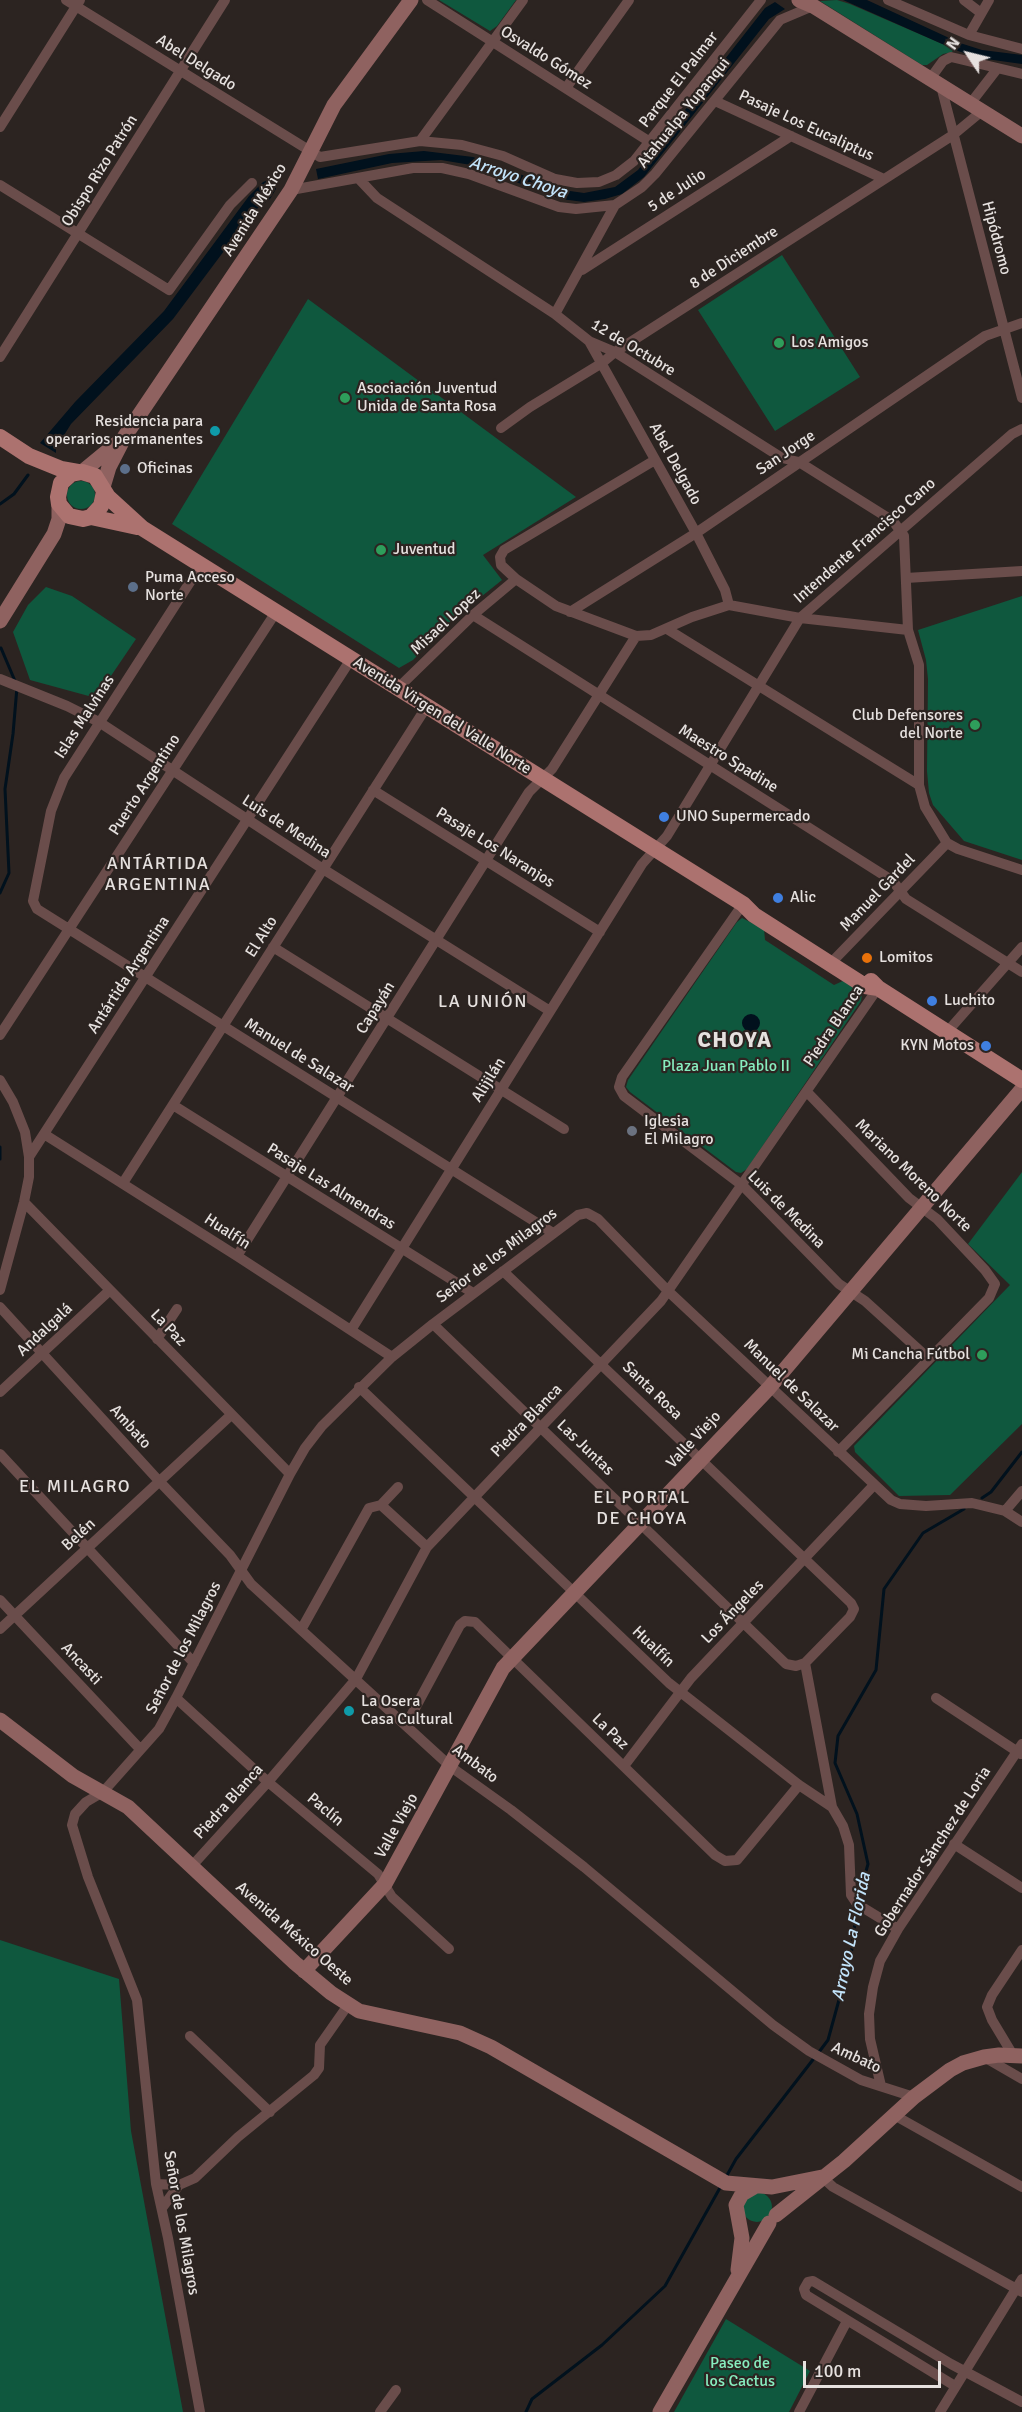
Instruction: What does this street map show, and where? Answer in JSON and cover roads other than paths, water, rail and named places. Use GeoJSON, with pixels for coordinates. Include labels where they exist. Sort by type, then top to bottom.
{"type":"FeatureCollection","features":[{"type":"Feature","properties":{"kind":"main road","name":"Avenida México"},"geometry":{"type":"LineString","coordinates":[[103,489],[109,467],[125,436],[291,190],[334,105],[411,0]]}},
{"type":"Feature","properties":{"kind":"main road"},"geometry":{"type":"LineString","coordinates":[[806,3],[1022,136]]}},
{"type":"Feature","properties":{"kind":"main road","name":"Avenida México"},"geometry":{"type":"LineString","coordinates":[[80,472],[100,459],[125,436]]}},
{"type":"Feature","properties":{"kind":"main road"},"geometry":{"type":"LineString","coordinates":[[0,437],[29,456],[62,469],[95,476],[103,489],[101,506],[87,518],[62,531],[49,544]]}},
{"type":"Feature","properties":{"kind":"main road"},"geometry":{"type":"LineString","coordinates":[[29,456],[49,478],[58,501],[69,516],[87,518]]}},
{"type":"Feature","properties":{"kind":"main road"},"geometry":{"type":"LineString","coordinates":[[0,621],[49,544],[59,519],[58,490],[65,478],[80,472]]}},
{"type":"Feature","properties":{"kind":"main road","name":"Avenida Virgen del Valle Norte"},"geometry":{"type":"LineString","coordinates":[[103,489],[142,528],[201,566],[743,904],[758,908],[833,961],[870,979],[878,988],[1022,1080]]}},
{"type":"Feature","properties":{"kind":"main road","name":"Avenida Virgen del Valle Norte"},"geometry":{"type":"LineString","coordinates":[[87,518],[117,521],[142,528]]}},
{"type":"Feature","properties":{"kind":"main road","name":"Valle Viejo"},"geometry":{"type":"LineString","coordinates":[[304,1971],[385,1884],[451,1767],[503,1668],[511,1658],[770,1388],[1022,1089]]}},
{"type":"Feature","properties":{"kind":"main road","name":"Avenida México Oeste"},"geometry":{"type":"LineString","coordinates":[[0,1720],[73,1776],[128,1807],[304,1971],[348,2005],[370,2015],[460,2033],[491,2047],[719,2180],[758,2187],[787,2185],[822,2176]]}},
{"type":"Feature","properties":{"kind":"main road"},"geometry":{"type":"LineString","coordinates":[[719,2180],[738,2215],[746,2225],[753,2227],[772,2219],[850,2155],[914,2097],[950,2070],[963,2063],[984,2057],[1018,2056]]}},
{"type":"Feature","properties":{"kind":"main road"},"geometry":{"type":"LineString","coordinates":[[660,2412],[735,2279],[772,2219],[777,2200],[770,2192],[758,2187],[740,2196],[738,2215],[742,2246],[735,2279]]}},
{"type":"Feature","properties":{"kind":"street","name":"Obispo Rizo Patrón"},"geometry":{"type":"LineString","coordinates":[[0,357],[225,0]]}},
{"type":"Feature","properties":{"kind":"street","name":"Osvaldo Gómez"},"geometry":{"type":"LineString","coordinates":[[427,0],[650,142]]}},
{"type":"Feature","properties":{"kind":"street"},"geometry":{"type":"LineString","coordinates":[[310,152],[326,158],[369,148],[420,141],[523,0]]}},
{"type":"Feature","properties":{"kind":"street"},"geometry":{"type":"LineString","coordinates":[[566,88],[629,0]]}},
{"type":"Feature","properties":{"kind":"street","name":"Parque El Palmar"},"geometry":{"type":"LineString","coordinates":[[420,141],[462,145],[502,156],[555,179],[576,183],[598,182],[616,175],[634,161],[650,142],[761,0]]}},
{"type":"Feature","properties":{"kind":"street"},"geometry":{"type":"LineString","coordinates":[[888,0],[969,35],[1022,49]]}},
{"type":"Feature","properties":{"kind":"street"},"geometry":{"type":"LineString","coordinates":[[964,0],[981,13]]}},
{"type":"Feature","properties":{"kind":"street"},"geometry":{"type":"LineString","coordinates":[[969,35],[989,0]]}},
{"type":"Feature","properties":{"kind":"street","name":"Abel Delgado"},"geometry":{"type":"LineString","coordinates":[[74,2],[310,152]]}},
{"type":"Feature","properties":{"kind":"street"},"geometry":{"type":"LineString","coordinates":[[0,127],[74,2]]}},
{"type":"Feature","properties":{"kind":"street","name":"Atahualpa Yupanqui"},"geometry":{"type":"LineString","coordinates":[[615,205],[642,188],[780,20],[806,3]]}},
{"type":"Feature","properties":{"kind":"street"},"geometry":{"type":"LineString","coordinates":[[935,82],[943,61],[951,57],[1022,74]]}},
{"type":"Feature","properties":{"kind":"street","name":"8 de Diciembre"},"geometry":{"type":"LineString","coordinates":[[501,428],[530,407],[602,363],[615,352],[953,135],[976,107],[997,69]]}},
{"type":"Feature","properties":{"kind":"street","name":"Hipódromo"},"geometry":{"type":"LineString","coordinates":[[935,82],[953,135],[1022,398]]}},
{"type":"Feature","properties":{"kind":"street","name":"Pasaje Los Eucaliptus"},"geometry":{"type":"LineString","coordinates":[[715,101],[884,179]]}},
{"type":"Feature","properties":{"kind":"street","name":"5 de Julio"},"geometry":{"type":"LineString","coordinates":[[580,272],[791,136]]}},
{"type":"Feature","properties":{"kind":"street"},"geometry":{"type":"LineString","coordinates":[[291,190],[413,168],[442,168],[469,174],[560,207],[576,209],[615,205]]}},
{"type":"Feature","properties":{"kind":"street","name":"12 de Octubre"},"geometry":{"type":"LineString","coordinates":[[359,179],[378,198],[555,314],[589,341],[615,352],[782,458],[799,462],[892,522],[900,530]]}},
{"type":"Feature","properties":{"kind":"street"},"geometry":{"type":"LineString","coordinates":[[0,185],[169,290],[230,205],[252,183]]}},
{"type":"Feature","properties":{"kind":"street"},"geometry":{"type":"LineString","coordinates":[[555,314],[615,205]]}},
{"type":"Feature","properties":{"kind":"street","name":"San Jorge"},"geometry":{"type":"LineString","coordinates":[[570,612],[696,533],[985,336],[1022,323]]}},
{"type":"Feature","properties":{"kind":"street","name":"Abel Delgado"},"geometry":{"type":"LineString","coordinates":[[589,341],[696,533],[725,590],[729,605]]}},
{"type":"Feature","properties":{"kind":"street","name":"Intendente Francisco Cano"},"geometry":{"type":"LineString","coordinates":[[656,849],[668,836],[800,618],[1012,434],[1022,429]]}},
{"type":"Feature","properties":{"kind":"street"},"geometry":{"type":"LineString","coordinates":[[656,460],[504,550],[500,557],[501,565],[516,579],[556,606],[636,636],[651,635],[692,617],[729,605],[800,618],[908,630]]}},
{"type":"Feature","properties":{"kind":"street"},"geometry":{"type":"LineString","coordinates":[[900,530],[904,536],[908,630],[918,665],[919,785],[925,807],[947,843],[958,849],[1022,870]]}},
{"type":"Feature","properties":{"kind":"street","name":"Islas Malvinas"},"geometry":{"type":"LineString","coordinates":[[33,902],[56,795],[64,778],[201,566]]}},
{"type":"Feature","properties":{"kind":"street"},"geometry":{"type":"LineString","coordinates":[[906,578],[1022,571]]}},
{"type":"Feature","properties":{"kind":"street","name":"Misael Lopez"},"geometry":{"type":"LineString","coordinates":[[398,688],[473,615],[516,579]]}},
{"type":"Feature","properties":{"kind":"street","name":"Puerto Argentino"},"geometry":{"type":"LineString","coordinates":[[0,1035],[276,612]]}},
{"type":"Feature","properties":{"kind":"street","name":"Maestro Spadine"},"geometry":{"type":"LineString","coordinates":[[473,615],[893,881],[906,899],[1022,972]]}},
{"type":"Feature","properties":{"kind":"street"},"geometry":{"type":"LineString","coordinates":[[667,629],[919,785]]}},
{"type":"Feature","properties":{"kind":"street","name":"Capayán"},"geometry":{"type":"LineString","coordinates":[[237,1256],[529,792],[552,769],[636,636]]}},
{"type":"Feature","properties":{"kind":"street","name":"Antártida Argentina"},"geometry":{"type":"LineString","coordinates":[[29,1156],[351,659]]}},
{"type":"Feature","properties":{"kind":"street","name":"Luis de Medina"},"geometry":{"type":"LineString","coordinates":[[0,679],[67,706],[99,722],[323,869],[550,1011]]}},
{"type":"Feature","properties":{"kind":"street","name":"El Alto"},"geometry":{"type":"LineString","coordinates":[[123,1183],[427,706]]}},
{"type":"Feature","properties":{"kind":"street","name":"Pasaje Los Naranjos"},"geometry":{"type":"LineString","coordinates":[[373,790],[600,932]]}},
{"type":"Feature","properties":{"kind":"street","name":"Manuel Gardel"},"geometry":{"type":"LineString","coordinates":[[833,961],[947,843]]}},
{"type":"Feature","properties":{"kind":"street","name":"Alijilán"},"geometry":{"type":"LineString","coordinates":[[351,1330],[642,864],[656,849]]}},
{"type":"Feature","properties":{"kind":"street","name":"Manuel de Salazar"},"geometry":{"type":"LineString","coordinates":[[33,902],[37,909],[553,1233]]}},
{"type":"Feature","properties":{"kind":"street","name":"Luis de Medina"},"geometry":{"type":"LineString","coordinates":[[743,904],[622,1077],[619,1087],[624,1096],[743,1186],[839,1284],[865,1301],[929,1359]]}},
{"type":"Feature","properties":{"kind":"street"},"geometry":{"type":"LineString","coordinates":[[273,947],[564,1129]]}},
{"type":"Feature","properties":{"kind":"street"},"geometry":{"type":"LineString","coordinates":[[947,1032],[1022,947]]}},
{"type":"Feature","properties":{"kind":"street","name":"Piedra Blanca"},"geometry":{"type":"LineString","coordinates":[[191,1867],[268,1782],[356,1679],[427,1547],[662,1301],[878,988]]}},
{"type":"Feature","properties":{"kind":"street"},"geometry":{"type":"LineString","coordinates":[[0,1080],[13,1102],[25,1132],[29,1156],[29,1177],[24,1202],[0,1290]]}},
{"type":"Feature","properties":{"kind":"street","name":"Mariano Moreno Norte"},"geometry":{"type":"LineString","coordinates":[[807,1092],[909,1198],[937,1219],[985,1270],[995,1284],[989,1298],[929,1359]]}},
{"type":"Feature","properties":{"kind":"street","name":"Pasaje Las Almendras"},"geometry":{"type":"LineString","coordinates":[[173,1106],[473,1293]]}},
{"type":"Feature","properties":{"kind":"street","name":"Hualfín"},"geometry":{"type":"LineString","coordinates":[[44,1134],[392,1357]]}},
{"type":"Feature","properties":{"kind":"street","name":"La Paz"},"geometry":{"type":"LineString","coordinates":[[24,1202],[290,1474]]}},
{"type":"Feature","properties":{"kind":"street","name":"Manuel de Salazar"},"geometry":{"type":"LineString","coordinates":[[587,1213],[598,1219],[770,1388],[891,1500],[900,1504],[926,1506],[972,1503],[1005,1511],[1022,1522]]}},
{"type":"Feature","properties":{"kind":"street","name":"Señor de los Milagros"},"geometry":{"type":"LineString","coordinates":[[200,2412],[156,2184],[137,2000],[88,1877],[72,1825],[75,1814],[86,1802],[103,1792],[159,1729],[290,1474],[305,1448],[322,1426],[359,1387],[433,1324],[553,1233],[578,1215],[587,1213]]}},
{"type":"Feature","properties":{"kind":"street","name":"Santa Rosa"},"geometry":{"type":"LineString","coordinates":[[503,1271],[851,1603],[854,1609],[850,1617],[800,1665]]}},
{"type":"Feature","properties":{"kind":"street","name":"Andalgalá"},"geometry":{"type":"LineString","coordinates":[[0,1392],[110,1290]]}},
{"type":"Feature","properties":{"kind":"street","name":"Ambato"},"geometry":{"type":"LineString","coordinates":[[0,1307],[230,1555],[251,1584],[451,1767],[584,1867],[773,2025],[809,2051],[848,2074],[914,2097]]}},
{"type":"Feature","properties":{"kind":"street"},"geometry":{"type":"LineString","coordinates":[[157,1339],[177,1309]]}},
{"type":"Feature","properties":{"kind":"street","name":"Las Juntas"},"geometry":{"type":"LineString","coordinates":[[433,1324],[786,1664],[800,1665]]}},
{"type":"Feature","properties":{"kind":"street"},"geometry":{"type":"LineString","coordinates":[[838,1452],[929,1359]]}},
{"type":"Feature","properties":{"kind":"street","name":"Hualfín"},"geometry":{"type":"LineString","coordinates":[[359,1387],[669,1683],[799,1785],[832,1807],[843,1826],[849,1845],[851,1895],[857,1904],[898,1929]]}},
{"type":"Feature","properties":{"kind":"street","name":"Belén"},"geometry":{"type":"LineString","coordinates":[[0,1629],[231,1415]]}},
{"type":"Feature","properties":{"kind":"street"},"geometry":{"type":"LineString","coordinates":[[0,1454],[194,1663]]}},
{"type":"Feature","properties":{"kind":"street","name":"Los Ángeles"},"geometry":{"type":"LineString","coordinates":[[624,1766],[691,1678],[874,1485]]}},
{"type":"Feature","properties":{"kind":"street"},"geometry":{"type":"LineString","coordinates":[[301,1630],[369,1508],[381,1504],[398,1487]]}},
{"type":"Feature","properties":{"kind":"street"},"geometry":{"type":"LineString","coordinates":[[1005,1511],[1022,1491]]}},
{"type":"Feature","properties":{"kind":"street"},"geometry":{"type":"LineString","coordinates":[[381,1504],[427,1547]]}},
{"type":"Feature","properties":{"kind":"street","name":"Ancasti"},"geometry":{"type":"LineString","coordinates":[[0,1600],[141,1749]]}},
{"type":"Feature","properties":{"kind":"street","name":"La Paz"},"geometry":{"type":"LineString","coordinates":[[406,1725],[460,1625],[465,1621],[475,1622],[715,1855],[725,1861],[737,1860],[799,1785]]}},
{"type":"Feature","properties":{"kind":"street"},"geometry":{"type":"LineString","coordinates":[[800,1665],[832,1807]]}},
{"type":"Feature","properties":{"kind":"street","name":"Paclín"},"geometry":{"type":"LineString","coordinates":[[176,1698],[268,1782],[378,1874],[392,1897],[449,1949]]}},
{"type":"Feature","properties":{"kind":"street"},"geometry":{"type":"LineString","coordinates":[[936,1698],[1020,1750]]}},
{"type":"Feature","properties":{"kind":"street","name":"Gobernador Sánchez de Loria"},"geometry":{"type":"LineString","coordinates":[[880,2086],[870,2039],[869,2014],[878,1969],[898,1929],[1020,1750]]}},
{"type":"Feature","properties":{"kind":"street"},"geometry":{"type":"LineString","coordinates":[[954,1844],[1022,1888]]}},
{"type":"Feature","properties":{"kind":"street"},"geometry":{"type":"LineString","coordinates":[[1018,2056],[992,2020],[987,2007],[992,1995],[1022,1950]]}},
{"type":"Feature","properties":{"kind":"street"},"geometry":{"type":"LineString","coordinates":[[156,2184],[179,2185],[195,2178],[314,2075],[319,2068],[320,2045],[348,2005]]}},
{"type":"Feature","properties":{"kind":"street"},"geometry":{"type":"LineString","coordinates":[[190,2036],[270,2112]]}},
{"type":"Feature","properties":{"kind":"street"},"geometry":{"type":"LineString","coordinates":[[984,2057],[1022,2079]]}},
{"type":"Feature","properties":{"kind":"street"},"geometry":{"type":"LineString","coordinates":[[894,2115],[1022,2187]]}},
{"type":"Feature","properties":{"kind":"street"},"geometry":{"type":"LineString","coordinates":[[822,2176],[832,2187],[1020,2286],[940,2412]]}},
{"type":"Feature","properties":{"kind":"street"},"geometry":{"type":"LineString","coordinates":[[162,2208],[179,2185]]}},
{"type":"Feature","properties":{"kind":"street"},"geometry":{"type":"LineString","coordinates":[[956,2386],[806,2295],[804,2289],[808,2282],[813,2281],[1022,2402]]}},
{"type":"Feature","properties":{"kind":"street"},"geometry":{"type":"LineString","coordinates":[[800,2412],[847,2321]]}},
{"type":"Feature","properties":{"kind":"street"},"geometry":{"type":"LineString","coordinates":[[380,2412],[396,2391]]}},
{"type":"Feature","properties":{"kind":"water"},"geometry":{"type":"Polygon","coordinates":[[[843,0],[867,0],[960,43],[982,50],[1022,55],[1022,64],[979,58],[958,51],[843,0]]]}},
{"type":"Feature","properties":{"kind":"water"},"geometry":{"type":"Polygon","coordinates":[[[775,2],[785,9],[769,19],[644,177],[622,194],[584,202],[561,199],[471,165],[441,160],[392,163],[318,179],[316,169],[389,154],[424,151],[473,157],[563,190],[584,193],[615,187],[638,170],[765,8],[775,2]]]}},
{"type":"Feature","properties":{"kind":"water"},"geometry":{"type":"Polygon","coordinates":[[[273,178],[276,189],[270,199],[254,211],[173,319],[71,424],[56,448],[56,453],[40,443],[75,402],[164,311],[249,196],[263,182],[273,178]]]}},
{"type":"Feature","properties":{"kind":"water"},"geometry":{"type":"Polygon","coordinates":[[[751,1014],[757,1017],[760,1023],[757,1029],[751,1032],[745,1029],[742,1023],[745,1017],[751,1014]]]}},
{"type":"Feature","properties":{"kind":"waterway","name":"Arroyo Choya"},"geometry":{"type":"LineString","coordinates":[[0,504],[14,494],[28,475]]}},
{"type":"Feature","properties":{"kind":"waterway","name":"Arroyo Choya"},"geometry":{"type":"LineString","coordinates":[[1,648],[15,681]]}},
{"type":"Feature","properties":{"kind":"waterway","name":"Arroyo Choya"},"geometry":{"type":"LineString","coordinates":[[0,893],[9,873],[5,789],[17,687]]}},
{"type":"Feature","properties":{"kind":"waterway","name":"Arroyo Choya"},"geometry":{"type":"LineString","coordinates":[[0,1147],[0,1159]]}},
{"type":"Feature","properties":{"kind":"waterway","name":"Arroyo La Florida"},"geometry":{"type":"LineString","coordinates":[[982,1498],[991,1492],[1022,1452]]}},
{"type":"Feature","properties":{"kind":"waterway","name":"Arroyo La Florida"},"geometry":{"type":"LineString","coordinates":[[858,1900],[868,1864],[857,1814],[835,1763],[838,1736],[876,1670],[884,1589],[923,1533],[964,1509]]}},
{"type":"Feature","properties":{"kind":"waterway","name":"Arroyo La Florida"},"geometry":{"type":"LineString","coordinates":[[819,2052],[828,2040],[851,1956],[857,1906]]}},
{"type":"Feature","properties":{"kind":"waterway","name":"Arroyo La Florida"},"geometry":{"type":"LineString","coordinates":[[726,2177],[736,2159],[815,2057]]}},
{"type":"Feature","properties":{"kind":"waterway","name":"Arroyo La Florida"},"geometry":{"type":"LineString","coordinates":[[526,2412],[532,2399],[602,2345],[665,2286],[721,2186]]}},
{"type":"Feature","properties":{"kind":"place","name":"Los Amigos"},"geometry":{"type":"Point","coordinates":[779,343]}},
{"type":"Feature","properties":{"kind":"place","name":"Asociación Juventud Unida de Santa Rosa"},"geometry":{"type":"Point","coordinates":[345,398]}},
{"type":"Feature","properties":{"kind":"place","name":"Residencia para operarios permanentes"},"geometry":{"type":"Point","coordinates":[215,431]}},
{"type":"Feature","properties":{"kind":"place","name":"Oficinas"},"geometry":{"type":"Point","coordinates":[125,469]}},
{"type":"Feature","properties":{"kind":"place","name":"Juventud"},"geometry":{"type":"Point","coordinates":[381,550]}},
{"type":"Feature","properties":{"kind":"place","name":"Puma Acceso Norte"},"geometry":{"type":"Point","coordinates":[133,587]}},
{"type":"Feature","properties":{"kind":"place","name":"Club Defensores del Norte"},"geometry":{"type":"Point","coordinates":[975,725]}},
{"type":"Feature","properties":{"kind":"place","name":"UNO Supermercado"},"geometry":{"type":"Point","coordinates":[664,817]}},
{"type":"Feature","properties":{"kind":"place","name":"Alic"},"geometry":{"type":"Point","coordinates":[778,898]}},
{"type":"Feature","properties":{"kind":"place","name":"Lomitos"},"geometry":{"type":"Point","coordinates":[867,958]}},
{"type":"Feature","properties":{"kind":"place","name":"Luchito"},"geometry":{"type":"Point","coordinates":[932,1001]}},
{"type":"Feature","properties":{"kind":"place","name":"KYN Motos"},"geometry":{"type":"Point","coordinates":[986,1046]}},
{"type":"Feature","properties":{"kind":"place","name":"Iglesia El Milagro"},"geometry":{"type":"Point","coordinates":[632,1131]}},
{"type":"Feature","properties":{"kind":"place","name":"Mi Cancha Fútbol"},"geometry":{"type":"Point","coordinates":[982,1355]}},
{"type":"Feature","properties":{"kind":"place","name":"La Osera Casa Cultural"},"geometry":{"type":"Point","coordinates":[349,1711]}},
{"type":"Feature","properties":{"kind":"district","name":"ANTÁRTIDA ARGENTINA"},"geometry":{"type":"Point","coordinates":[158,874]}},
{"type":"Feature","properties":{"kind":"district","name":"LA UNIÓN"},"geometry":{"type":"Point","coordinates":[483,1002]}},
{"type":"Feature","properties":{"kind":"district","name":"CHOYA"},"geometry":{"type":"Point","coordinates":[735,1041]}},
{"type":"Feature","properties":{"kind":"district","name":"EL MILAGRO"},"geometry":{"type":"Point","coordinates":[75,1487]}},
{"type":"Feature","properties":{"kind":"district","name":"EL PORTAL DE CHOYA"},"geometry":{"type":"Point","coordinates":[642,1508]}},
{"type":"Feature","properties":{"kind":"park label","name":"Plaza Juan Pablo II"},"geometry":{"type":"Point","coordinates":[726,1067]}},
{"type":"Feature","properties":{"kind":"park label","name":"Paseo de los Cactus"},"geometry":{"type":"Point","coordinates":[740,2373]}}]}
